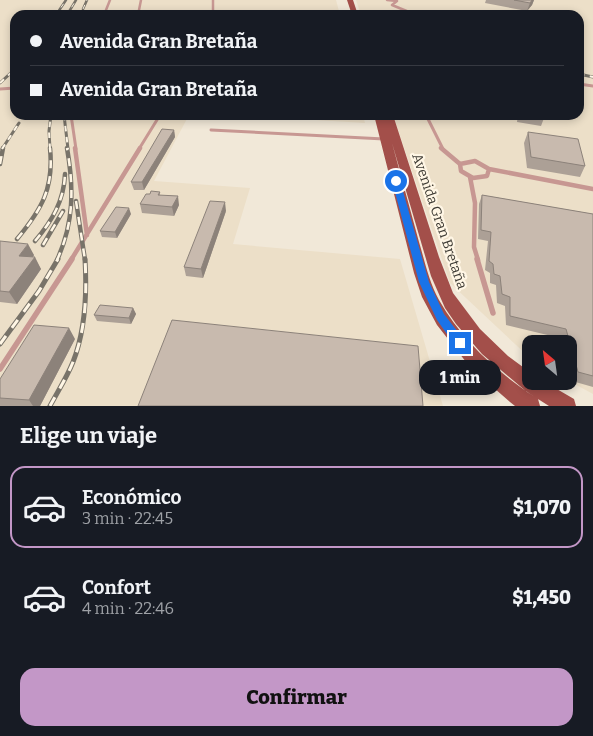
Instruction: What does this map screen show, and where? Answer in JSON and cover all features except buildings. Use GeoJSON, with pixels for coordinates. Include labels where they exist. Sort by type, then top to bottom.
{"type":"FeatureCollection","features":[{"type":"Feature","properties":{"kind":"main road","name":"Avenida Gran Bretaña"},"geometry":{"type":"LineString","coordinates":[[380,120],[422,277],[434,305],[449,330],[472,357],[500,384],[531,406]]}},
{"type":"Feature","properties":{"kind":"main road","name":"Avenida Gran Bretaña"},"geometry":{"type":"LineString","coordinates":[[390,120],[438,272],[451,302],[469,327],[498,357],[533,385],[567,406]]}},
{"type":"Feature","properties":{"kind":"lane"},"geometry":{"type":"LineString","coordinates":[[387,0],[396,0]]}},
{"type":"Feature","properties":{"kind":"lane"},"geometry":{"type":"LineString","coordinates":[[396,0],[392,5],[404,10]]}},
{"type":"Feature","properties":{"kind":"lane"},"geometry":{"type":"LineString","coordinates":[[72,120],[87,236]]}},
{"type":"Feature","properties":{"kind":"lane"},"geometry":{"type":"LineString","coordinates":[[0,369],[87,236],[157,120]]}},
{"type":"Feature","properties":{"kind":"lane"},"geometry":{"type":"LineString","coordinates":[[428,120],[440,147],[460,164],[460,171],[470,177],[482,178],[487,176],[489,169]]}},
{"type":"Feature","properties":{"kind":"lane"},"geometry":{"type":"LineString","coordinates":[[211,130],[385,139]]}},
{"type":"Feature","properties":{"kind":"lane"},"geometry":{"type":"LineString","coordinates":[[460,164],[475,161],[489,169],[593,189]]}},
{"type":"Feature","properties":{"kind":"lane"},"geometry":{"type":"LineString","coordinates":[[470,177],[475,203],[474,247],[493,313]]}},
{"type":"Feature","properties":{"kind":"shaded area"},"geometry":{"type":"Polygon","coordinates":[[[0,0],[336,0],[339,10],[10,10],[10,120],[186,120],[154,181],[250,188],[233,244],[400,259],[443,406],[0,406],[0,0]]]}},
{"type":"Feature","properties":{"kind":"shaded area"},"geometry":{"type":"Polygon","coordinates":[[[356,0],[593,0],[593,394],[578,386],[578,335],[522,335],[522,351],[450,283],[395,120],[584,120],[584,10],[359,10],[356,0]]]}},
{"type":"Feature","properties":{"kind":"shaded area"},"geometry":{"type":"Polygon","coordinates":[[[316,120],[364,120],[365,123],[316,120]]]}},
{"type":"Feature","properties":{"kind":"railway"},"geometry":{"type":"LineString","coordinates":[[59,10],[66,0]]}},
{"type":"Feature","properties":{"kind":"railway"},"geometry":{"type":"LineString","coordinates":[[70,10],[76,0]]}},
{"type":"Feature","properties":{"kind":"railway"},"geometry":{"type":"LineString","coordinates":[[83,9],[87,0]]}},
{"type":"Feature","properties":{"kind":"railway"},"geometry":{"type":"LineString","coordinates":[[0,83],[10,74]]}},
{"type":"Feature","properties":{"kind":"railway"},"geometry":{"type":"LineString","coordinates":[[584,75],[593,77]]}},
{"type":"Feature","properties":{"kind":"railway"},"geometry":{"type":"LineString","coordinates":[[50,120],[50,149]]}},
{"type":"Feature","properties":{"kind":"railway"},"geometry":{"type":"LineString","coordinates":[[65,120],[68,149]]}},
{"type":"Feature","properties":{"kind":"railway"},"geometry":{"type":"LineString","coordinates":[[2,149],[19,123]]}},
{"type":"Feature","properties":{"kind":"railway"},"geometry":{"type":"LineString","coordinates":[[0,164],[3,148]]}},
{"type":"Feature","properties":{"kind":"railway"},"geometry":{"type":"LineString","coordinates":[[17,239],[39,208],[48,186],[51,162],[50,148]]}},
{"type":"Feature","properties":{"kind":"railway"},"geometry":{"type":"LineString","coordinates":[[57,260],[67,233],[71,205],[71,177],[67,148]]}},
{"type":"Feature","properties":{"kind":"railway"},"geometry":{"type":"LineString","coordinates":[[35,241],[47,226],[60,202],[65,174]]}},
{"type":"Feature","properties":{"kind":"railway"},"geometry":{"type":"LineString","coordinates":[[76,201],[85,260]]}},
{"type":"Feature","properties":{"kind":"railway"},"geometry":{"type":"LineString","coordinates":[[43,245],[63,211]]}},
{"type":"Feature","properties":{"kind":"railway"},"geometry":{"type":"LineString","coordinates":[[0,344],[39,291],[58,259]]}},
{"type":"Feature","properties":{"kind":"railway"},"geometry":{"type":"LineString","coordinates":[[50,406],[71,368],[81,337],[86,298],[85,259]]}},
{"type":"Feature","properties":{"kind":"route"},"geometry":{"type":"LineString","coordinates":[[396,181],[428,293],[440,317],[460,343]]}}]}
